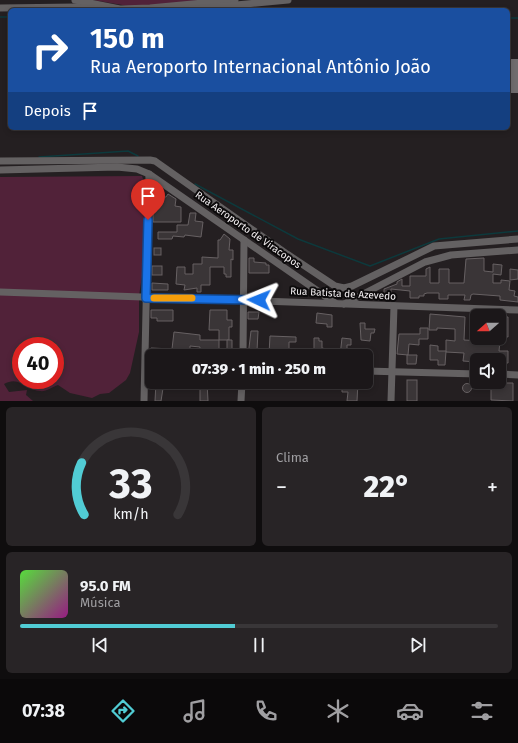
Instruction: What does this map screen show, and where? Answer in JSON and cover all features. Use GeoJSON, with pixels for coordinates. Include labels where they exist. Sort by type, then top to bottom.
{"type":"FeatureCollection","features":[{"type":"Feature","properties":{"kind":"street"},"geometry":{"type":"LineString","coordinates":[[75,0],[120,8],[150,8],[234,0]]}},
{"type":"Feature","properties":{"kind":"street"},"geometry":{"type":"LineString","coordinates":[[205,8],[288,0]]}},
{"type":"Feature","properties":{"kind":"street"},"geometry":{"type":"LineString","coordinates":[[0,8],[83,8]]}},
{"type":"Feature","properties":{"kind":"street"},"geometry":{"type":"LineString","coordinates":[[0,161],[155,161],[287,254],[335,286],[344,288],[368,279],[434,246],[518,239]]}},
{"type":"Feature","properties":{"kind":"street","name":"Rua Aeroporto de Viracopos"},"geometry":{"type":"LineString","coordinates":[[0,170],[116,167],[137,169],[150,174],[335,303]]}},
{"type":"Feature","properties":{"kind":"street"},"geometry":{"type":"LineString","coordinates":[[148,349],[146,298],[150,174]]}},
{"type":"Feature","properties":{"kind":"street"},"geometry":{"type":"LineString","coordinates":[[242,349],[244,240]]}},
{"type":"Feature","properties":{"kind":"street"},"geometry":{"type":"LineString","coordinates":[[344,304],[425,262],[451,255],[518,250]]}},
{"type":"Feature","properties":{"kind":"street","name":"Rua Batista de Azevedo"},"geometry":{"type":"LineString","coordinates":[[0,292],[146,298],[244,299],[518,310]]}},
{"type":"Feature","properties":{"kind":"street"},"geometry":{"type":"LineString","coordinates":[[391,401],[394,306]]}},
{"type":"Feature","properties":{"kind":"street"},"geometry":{"type":"LineString","coordinates":[[373,371],[470,374]]}},
{"type":"Feature","properties":{"kind":"street"},"geometry":{"type":"LineString","coordinates":[[506,374],[518,375]]}},
{"type":"Feature","properties":{"kind":"street"},"geometry":{"type":"LineString","coordinates":[[144,401],[145,389]]}},
{"type":"Feature","properties":{"kind":"street"},"geometry":{"type":"LineString","coordinates":[[241,401],[242,389]]}},
{"type":"Feature","properties":{"kind":"shaded area"},"geometry":{"type":"Polygon","coordinates":[[[93,0],[206,0],[155,6],[128,6],[93,0]]]}},
{"type":"Feature","properties":{"kind":"shaded area"},"geometry":{"type":"Polygon","coordinates":[[[142,176],[145,185],[143,200],[145,233],[143,269],[139,296],[139,332],[130,373],[126,380],[109,393],[100,394],[92,398],[70,393],[64,389],[64,337],[12,337],[12,381],[4,384],[9,392],[27,390],[26,395],[33,401],[0,401],[0,177],[142,176]]]}},
{"type":"Feature","properties":{"kind":"shaded area"},"geometry":{"type":"Polygon","coordinates":[[[33,389],[49,389],[42,391],[33,389]]]}},
{"type":"Feature","properties":{"kind":"building"},"geometry":{"type":"Polygon","coordinates":[[[168,194],[176,199],[175,206],[181,207],[181,222],[153,222],[153,212],[156,212],[157,204],[153,204],[154,197],[166,197],[168,194]]]}},
{"type":"Feature","properties":{"kind":"building"},"geometry":{"type":"Polygon","coordinates":[[[190,213],[196,213],[195,221],[203,222],[201,237],[185,235],[184,237],[173,236],[172,239],[158,239],[158,232],[177,232],[177,225],[188,225],[190,213]]]}},
{"type":"Feature","properties":{"kind":"building"},"geometry":{"type":"Polygon","coordinates":[[[224,234],[230,239],[229,250],[233,250],[233,260],[231,259],[231,277],[226,277],[226,274],[224,274],[224,267],[210,267],[210,285],[201,285],[201,292],[197,292],[197,288],[184,290],[185,285],[176,284],[177,267],[185,267],[185,274],[193,274],[193,264],[202,264],[202,257],[218,258],[218,240],[220,240],[224,234]]]}},
{"type":"Feature","properties":{"kind":"building"},"geometry":{"type":"Polygon","coordinates":[[[154,248],[161,248],[161,255],[154,255],[154,248]]]}},
{"type":"Feature","properties":{"kind":"building"},"geometry":{"type":"Polygon","coordinates":[[[249,258],[254,258],[254,262],[266,263],[266,265],[269,265],[269,273],[249,273],[249,258]]]}},
{"type":"Feature","properties":{"kind":"building"},"geometry":{"type":"Polygon","coordinates":[[[484,258],[484,271],[493,272],[493,264],[502,265],[501,275],[493,274],[493,283],[501,283],[501,280],[510,281],[509,290],[515,291],[514,296],[518,297],[518,302],[500,300],[500,296],[473,294],[471,295],[470,300],[464,300],[465,295],[448,295],[448,299],[439,299],[439,293],[427,293],[424,294],[424,296],[419,296],[419,298],[410,298],[410,291],[391,289],[391,297],[384,296],[384,289],[397,284],[397,282],[402,279],[402,286],[410,286],[410,276],[426,276],[426,269],[430,267],[430,283],[439,283],[439,269],[449,269],[449,283],[464,283],[466,259],[484,258]]]}},
{"type":"Feature","properties":{"kind":"building"},"geometry":{"type":"Polygon","coordinates":[[[152,266],[162,266],[162,275],[152,275],[152,266]]]}},
{"type":"Feature","properties":{"kind":"building"},"geometry":{"type":"Polygon","coordinates":[[[510,269],[518,270],[518,279],[510,280],[510,269]]]}},
{"type":"Feature","properties":{"kind":"building"},"geometry":{"type":"Polygon","coordinates":[[[152,283],[168,284],[168,290],[152,290],[152,283]]]}},
{"type":"Feature","properties":{"kind":"building"},"geometry":{"type":"Polygon","coordinates":[[[151,310],[173,310],[173,321],[157,321],[157,318],[151,318],[151,310]]]}},
{"type":"Feature","properties":{"kind":"building"},"geometry":{"type":"Polygon","coordinates":[[[210,310],[227,310],[227,320],[232,320],[232,327],[229,327],[229,340],[219,340],[219,330],[209,330],[210,310]]]}},
{"type":"Feature","properties":{"kind":"building"},"geometry":{"type":"Polygon","coordinates":[[[248,312],[259,312],[258,319],[248,319],[248,312]]]}},
{"type":"Feature","properties":{"kind":"building"},"geometry":{"type":"Polygon","coordinates":[[[317,313],[332,315],[332,327],[327,327],[327,324],[316,323],[317,313]]]}},
{"type":"Feature","properties":{"kind":"building"},"geometry":{"type":"Polygon","coordinates":[[[430,314],[465,317],[464,340],[470,340],[470,345],[500,345],[499,351],[508,351],[508,363],[506,363],[506,353],[470,353],[470,362],[463,361],[464,353],[446,352],[446,340],[455,341],[455,329],[437,328],[437,330],[429,330],[430,314]]]}},
{"type":"Feature","properties":{"kind":"building"},"geometry":{"type":"Polygon","coordinates":[[[506,317],[508,317],[508,337],[506,337],[506,317]]]}},
{"type":"Feature","properties":{"kind":"building"},"geometry":{"type":"Polygon","coordinates":[[[360,323],[365,323],[365,329],[375,329],[374,333],[371,333],[370,341],[361,340],[360,323]]]}},
{"type":"Feature","properties":{"kind":"building"},"geometry":{"type":"Polygon","coordinates":[[[420,328],[428,328],[428,339],[419,339],[419,345],[409,344],[408,355],[397,354],[399,334],[420,334],[420,328]]]}},
{"type":"Feature","properties":{"kind":"building"},"geometry":{"type":"Polygon","coordinates":[[[251,331],[258,331],[257,349],[249,349],[251,331]]]}},
{"type":"Feature","properties":{"kind":"building"},"geometry":{"type":"Polygon","coordinates":[[[174,332],[200,335],[200,340],[219,340],[219,349],[200,349],[200,347],[190,346],[190,349],[172,349],[174,332]]]}},
{"type":"Feature","properties":{"kind":"building"},"geometry":{"type":"Polygon","coordinates":[[[270,336],[296,337],[296,342],[289,342],[289,349],[269,349],[270,336]]]}},
{"type":"Feature","properties":{"kind":"building"},"geometry":{"type":"Polygon","coordinates":[[[314,338],[319,338],[319,341],[322,341],[322,349],[314,349],[314,338]]]}},
{"type":"Feature","properties":{"kind":"building"},"geometry":{"type":"Polygon","coordinates":[[[342,338],[351,339],[351,345],[347,345],[347,349],[341,349],[342,338]]]}},
{"type":"Feature","properties":{"kind":"building"},"geometry":{"type":"Polygon","coordinates":[[[227,340],[232,340],[232,349],[227,349],[227,340]]]}},
{"type":"Feature","properties":{"kind":"building"},"geometry":{"type":"Polygon","coordinates":[[[430,345],[438,346],[438,351],[446,351],[445,365],[438,365],[438,360],[430,360],[430,345]]]}},
{"type":"Feature","properties":{"kind":"building"},"geometry":{"type":"Polygon","coordinates":[[[151,348],[172,349],[151,349],[151,348]]]}},
{"type":"Feature","properties":{"kind":"building"},"geometry":{"type":"Polygon","coordinates":[[[407,355],[417,355],[416,364],[407,364],[407,355]]]}},
{"type":"Feature","properties":{"kind":"building"},"geometry":{"type":"Polygon","coordinates":[[[407,380],[417,380],[417,401],[407,401],[407,380]]]}},
{"type":"Feature","properties":{"kind":"building"},"geometry":{"type":"Polygon","coordinates":[[[506,383],[513,383],[513,401],[491,400],[491,389],[506,389],[506,383]]]}},
{"type":"Feature","properties":{"kind":"building"},"geometry":{"type":"Polygon","coordinates":[[[465,384],[469,384],[471,390],[469,392],[465,392],[463,390],[463,386],[465,384]]]}},
{"type":"Feature","properties":{"kind":"building"},"geometry":{"type":"Polygon","coordinates":[[[156,389],[163,389],[161,401],[155,401],[156,389]]]}},
{"type":"Feature","properties":{"kind":"building"},"geometry":{"type":"Polygon","coordinates":[[[200,389],[207,389],[208,401],[200,401],[200,389]]]}},
{"type":"Feature","properties":{"kind":"building"},"geometry":{"type":"Polygon","coordinates":[[[342,389],[358,389],[357,401],[347,401],[348,392],[342,392],[342,389]]]}},
{"type":"Feature","properties":{"kind":"waterway"},"geometry":{"type":"LineString","coordinates":[[0,17],[8,17]]}},
{"type":"Feature","properties":{"kind":"waterway"},"geometry":{"type":"LineString","coordinates":[[510,18],[518,18]]}},
{"type":"Feature","properties":{"kind":"waterway"},"geometry":{"type":"LineString","coordinates":[[39,157],[128,151],[138,156]]}},
{"type":"Feature","properties":{"kind":"waterway"},"geometry":{"type":"LineString","coordinates":[[195,184],[298,239],[370,266],[439,239],[518,231]]}},
{"type":"Feature","properties":{"kind":"runway"},"geometry":{"type":"LineString","coordinates":[[510,76],[518,76]]}},
{"type":"Feature","properties":{"kind":"slow traffic"},"geometry":{"type":"LineString","coordinates":[[154,298],[192,298]]}},
{"type":"Feature","properties":{"kind":"route"},"geometry":{"type":"LineString","coordinates":[[148,220],[146,298],[259,300]]}}]}
